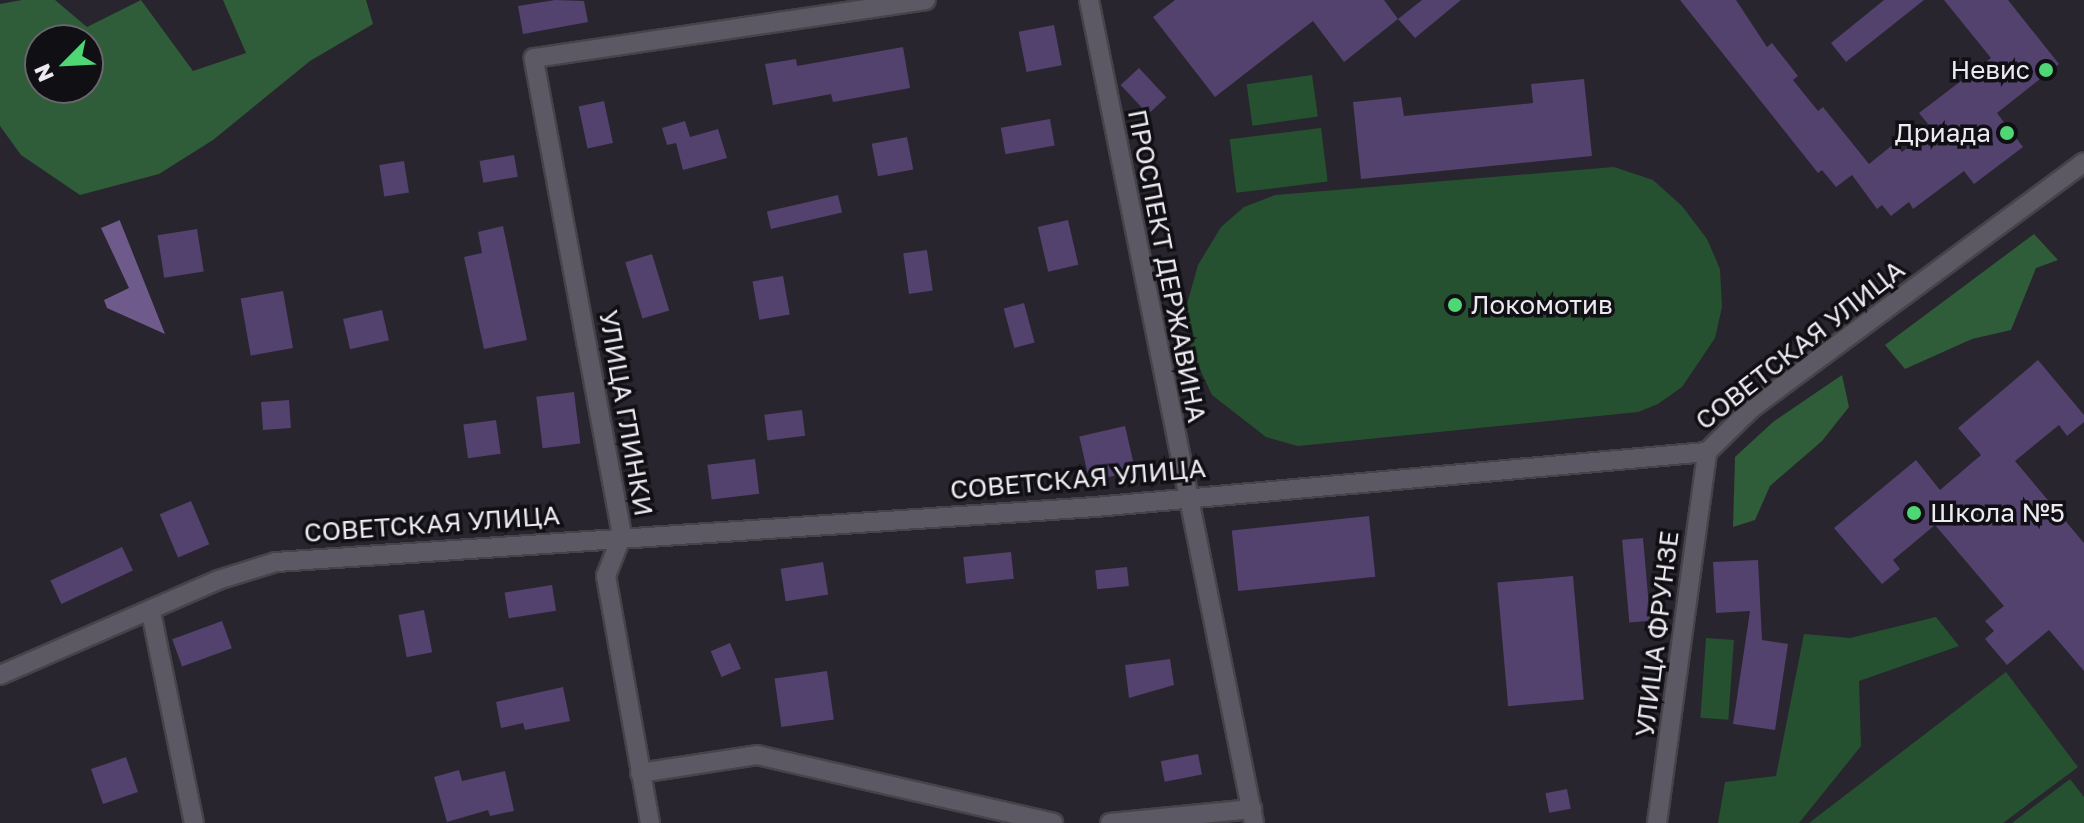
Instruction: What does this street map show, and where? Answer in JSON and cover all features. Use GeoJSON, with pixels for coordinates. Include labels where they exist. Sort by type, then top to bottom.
{"type":"FeatureCollection","features":[{"type":"Feature","properties":{"kind":"street","name":"УЛИЦА ГЛИНКИ"},"geometry":{"type":"LineString","coordinates":[[650,823],[606,576],[622,535],[534,58],[926,0]]}},
{"type":"Feature","properties":{"kind":"street","name":"ПРОСПЕКТ ДЕРЖАВИНА"},"geometry":{"type":"LineString","coordinates":[[1089,0],[1186,496],[1253,816]]}},
{"type":"Feature","properties":{"kind":"street","name":"СОВЕТСКАЯ УЛИЦА"},"geometry":{"type":"LineString","coordinates":[[0,675],[151,612],[218,580],[276,562],[622,535],[1095,507],[1186,496],[1707,452],[1752,408],[2084,162]]}},
{"type":"Feature","properties":{"kind":"street","name":"УЛИЦА ФРУНЗЕ"},"geometry":{"type":"LineString","coordinates":[[1657,823],[1707,452]]}},
{"type":"Feature","properties":{"kind":"street"},"geometry":{"type":"LineString","coordinates":[[151,612],[194,823]]}},
{"type":"Feature","properties":{"kind":"street"},"geometry":{"type":"LineString","coordinates":[[640,773],[757,755],[1053,823]]}},
{"type":"Feature","properties":{"kind":"street"},"geometry":{"type":"LineString","coordinates":[[1110,823],[1253,816]]}},
{"type":"Feature","properties":{"kind":"green space"},"geometry":{"type":"Polygon","coordinates":[[[55,0],[83,24],[24,24],[24,104],[104,104],[104,24],[93,24],[141,0],[193,71],[246,53],[223,0],[366,0],[373,24],[310,61],[213,140],[159,174],[80,195],[21,155],[0,126],[0,4],[55,0]]]}},
{"type":"Feature","properties":{"kind":"green space"},"geometry":{"type":"Polygon","coordinates":[[[1312,75],[1318,117],[1252,126],[1247,84],[1312,75]]]}},
{"type":"Feature","properties":{"kind":"green space"},"geometry":{"type":"Polygon","coordinates":[[[1321,128],[1328,182],[1236,193],[1230,139],[1321,128]]]}},
{"type":"Feature","properties":{"kind":"green space","name":"Локомотив"},"geometry":{"type":"Polygon","coordinates":[[[1614,167],[1653,180],[1682,206],[1707,239],[1720,269],[1722,307],[1715,338],[1682,387],[1658,404],[1638,412],[1298,446],[1266,437],[1212,395],[1191,350],[1187,304],[1198,265],[1221,227],[1244,207],[1275,195],[1614,167]]]}},
{"type":"Feature","properties":{"kind":"green space"},"geometry":{"type":"Polygon","coordinates":[[[2034,234],[2058,260],[2036,268],[2011,330],[1972,339],[1905,369],[1885,345],[2034,234]]]}},
{"type":"Feature","properties":{"kind":"green space"},"geometry":{"type":"Polygon","coordinates":[[[1842,375],[1849,407],[1822,441],[1770,486],[1755,520],[1733,527],[1735,457],[1773,422],[1842,375]]]}},
{"type":"Feature","properties":{"kind":"green space"},"geometry":{"type":"Polygon","coordinates":[[[1936,617],[1959,646],[1859,681],[1861,746],[1799,823],[1718,823],[1725,782],[1776,776],[1804,634],[1850,638],[1936,617]]]}},
{"type":"Feature","properties":{"kind":"green space"},"geometry":{"type":"Polygon","coordinates":[[[1706,638],[1734,640],[1728,720],[1700,718],[1706,638]]]}},
{"type":"Feature","properties":{"kind":"green space"},"geometry":{"type":"Polygon","coordinates":[[[2006,672],[2078,767],[2003,823],[1809,823],[2006,672]]]}},
{"type":"Feature","properties":{"kind":"green space"},"geometry":{"type":"Polygon","coordinates":[[[2070,779],[2084,797],[2084,823],[2012,823],[2070,779]]]}},
{"type":"Feature","properties":{"kind":"shaded area"},"geometry":{"type":"Polygon","coordinates":[[[120,220],[165,334],[107,308],[104,300],[129,288],[101,228],[120,220]]]}},
{"type":"Feature","properties":{"kind":"building"},"geometry":{"type":"Polygon","coordinates":[[[555,0],[584,1],[588,22],[523,34],[518,6],[555,0]]]}},
{"type":"Feature","properties":{"kind":"building"},"geometry":{"type":"Polygon","coordinates":[[[1175,0],[1384,0],[1398,19],[1344,62],[1313,21],[1215,97],[1153,17],[1175,0]]]}},
{"type":"Feature","properties":{"kind":"building"},"geometry":{"type":"Polygon","coordinates":[[[1422,0],[1461,0],[1415,38],[1398,19],[1422,0]]]}},
{"type":"Feature","properties":{"kind":"building"},"geometry":{"type":"Polygon","coordinates":[[[1680,0],[1736,0],[1767,47],[1772,43],[1798,76],[1793,80],[1818,111],[1823,107],[1869,164],[1895,143],[1902,152],[1932,129],[1919,113],[1991,58],[1944,0],[2008,0],[2059,64],[1997,113],[2023,147],[1974,184],[1964,171],[1913,209],[1909,202],[1891,216],[1882,205],[1877,209],[1852,175],[1836,187],[1822,170],[1818,173],[1680,0]]]}},
{"type":"Feature","properties":{"kind":"building"},"geometry":{"type":"Polygon","coordinates":[[[1884,0],[1924,0],[1846,62],[1831,43],[1884,0]]]}},
{"type":"Feature","properties":{"kind":"building"},"geometry":{"type":"Polygon","coordinates":[[[1054,25],[1062,65],[1026,72],[1019,32],[1054,25]]]}},
{"type":"Feature","properties":{"kind":"building"},"geometry":{"type":"Polygon","coordinates":[[[903,47],[910,88],[833,102],[831,94],[773,105],[765,64],[796,59],[797,66],[903,47]]]}},
{"type":"Feature","properties":{"kind":"building"},"geometry":{"type":"Polygon","coordinates":[[[1139,68],[1166,97],[1148,114],[1121,85],[1139,68]]]}},
{"type":"Feature","properties":{"kind":"building"},"geometry":{"type":"Polygon","coordinates":[[[1584,79],[1592,156],[1361,179],[1353,102],[1401,97],[1404,116],[1533,103],[1531,84],[1584,79]]]}},
{"type":"Feature","properties":{"kind":"building"},"geometry":{"type":"Polygon","coordinates":[[[604,101],[613,143],[588,148],[579,106],[604,101]]]}},
{"type":"Feature","properties":{"kind":"building"},"geometry":{"type":"Polygon","coordinates":[[[1050,119],[1055,146],[1005,154],[1001,128],[1050,119]]]}},
{"type":"Feature","properties":{"kind":"building"},"geometry":{"type":"Polygon","coordinates":[[[685,121],[690,137],[718,129],[727,158],[683,170],[676,143],[667,145],[662,128],[685,121]]]}},
{"type":"Feature","properties":{"kind":"building"},"geometry":{"type":"Polygon","coordinates":[[[907,137],[913,169],[878,176],[872,144],[907,137]]]}},
{"type":"Feature","properties":{"kind":"building"},"geometry":{"type":"Polygon","coordinates":[[[514,155],[518,177],[483,183],[480,161],[514,155]]]}},
{"type":"Feature","properties":{"kind":"building"},"geometry":{"type":"Polygon","coordinates":[[[404,161],[409,193],[384,197],[379,165],[404,161]]]}},
{"type":"Feature","properties":{"kind":"building"},"geometry":{"type":"Polygon","coordinates":[[[838,195],[842,213],[771,229],[767,211],[838,195]]]}},
{"type":"Feature","properties":{"kind":"building"},"geometry":{"type":"Polygon","coordinates":[[[1068,220],[1078,265],[1048,272],[1038,227],[1068,220]]]}},
{"type":"Feature","properties":{"kind":"building"},"geometry":{"type":"Polygon","coordinates":[[[503,226],[527,340],[484,349],[464,257],[482,253],[478,232],[503,226]]]}},
{"type":"Feature","properties":{"kind":"building"},"geometry":{"type":"Polygon","coordinates":[[[197,229],[204,271],[164,278],[157,235],[197,229]]]}},
{"type":"Feature","properties":{"kind":"building"},"geometry":{"type":"Polygon","coordinates":[[[927,250],[933,291],[909,294],[903,253],[927,250]]]}},
{"type":"Feature","properties":{"kind":"building"},"geometry":{"type":"Polygon","coordinates":[[[652,254],[669,310],[642,319],[625,262],[652,254]]]}},
{"type":"Feature","properties":{"kind":"building"},"geometry":{"type":"Polygon","coordinates":[[[783,276],[790,314],[759,320],[752,281],[783,276]]]}},
{"type":"Feature","properties":{"kind":"building"},"geometry":{"type":"Polygon","coordinates":[[[283,291],[293,348],[251,356],[241,298],[283,291]]]}},
{"type":"Feature","properties":{"kind":"building"},"geometry":{"type":"Polygon","coordinates":[[[1024,303],[1035,343],[1014,348],[1004,308],[1024,303]]]}},
{"type":"Feature","properties":{"kind":"building"},"geometry":{"type":"Polygon","coordinates":[[[382,310],[389,340],[350,349],[343,319],[382,310]]]}},
{"type":"Feature","properties":{"kind":"building","name":"Школа №5"},"geometry":{"type":"Polygon","coordinates":[[[2038,360],[2084,415],[2084,422],[2067,436],[2059,425],[2015,461],[2084,543],[2084,671],[2049,630],[2007,665],[1985,639],[1994,631],[1985,621],[2004,606],[1935,525],[1893,560],[1900,569],[1882,584],[1834,528],[1916,460],[1940,490],[1981,455],[1958,428],[2038,360]]]}},
{"type":"Feature","properties":{"kind":"building"},"geometry":{"type":"Polygon","coordinates":[[[574,392],[580,444],[543,448],[536,397],[574,392]]]}},
{"type":"Feature","properties":{"kind":"building"},"geometry":{"type":"Polygon","coordinates":[[[289,400],[291,428],[263,430],[261,402],[289,400]]]}},
{"type":"Feature","properties":{"kind":"building"},"geometry":{"type":"Polygon","coordinates":[[[802,410],[805,436],[767,440],[764,415],[802,410]]]}},
{"type":"Feature","properties":{"kind":"building"},"geometry":{"type":"Polygon","coordinates":[[[496,420],[501,454],[468,458],[463,425],[496,420]]]}},
{"type":"Feature","properties":{"kind":"building"},"geometry":{"type":"Polygon","coordinates":[[[1125,426],[1135,471],[1090,481],[1079,437],[1125,426]]]}},
{"type":"Feature","properties":{"kind":"building"},"geometry":{"type":"Polygon","coordinates":[[[755,459],[759,494],[712,500],[707,465],[755,459]]]}},
{"type":"Feature","properties":{"kind":"building"},"geometry":{"type":"Polygon","coordinates":[[[191,501],[209,544],[178,558],[160,514],[191,501]]]}},
{"type":"Feature","properties":{"kind":"building"},"geometry":{"type":"Polygon","coordinates":[[[1369,516],[1375,577],[1238,591],[1232,530],[1369,516]]]}},
{"type":"Feature","properties":{"kind":"building"},"geometry":{"type":"Polygon","coordinates":[[[1643,538],[1650,621],[1629,623],[1622,540],[1643,538]]]}},
{"type":"Feature","properties":{"kind":"building"},"geometry":{"type":"Polygon","coordinates":[[[122,547],[133,571],[61,604],[50,580],[122,547]]]}},
{"type":"Feature","properties":{"kind":"building"},"geometry":{"type":"Polygon","coordinates":[[[1011,552],[1014,579],[966,584],[963,557],[1011,552]]]}},
{"type":"Feature","properties":{"kind":"building"},"geometry":{"type":"Polygon","coordinates":[[[1758,560],[1762,640],[1788,644],[1775,730],[1733,724],[1750,611],[1716,613],[1713,562],[1758,560]]]}},
{"type":"Feature","properties":{"kind":"building"},"geometry":{"type":"Polygon","coordinates":[[[823,562],[828,595],[786,601],[781,569],[823,562]]]}},
{"type":"Feature","properties":{"kind":"building"},"geometry":{"type":"Polygon","coordinates":[[[1127,567],[1129,586],[1097,589],[1095,570],[1127,567]]]}},
{"type":"Feature","properties":{"kind":"building"},"geometry":{"type":"Polygon","coordinates":[[[1573,576],[1584,700],[1508,706],[1497,583],[1573,576]]]}},
{"type":"Feature","properties":{"kind":"building"},"geometry":{"type":"Polygon","coordinates":[[[552,585],[556,611],[509,618],[505,593],[552,585]]]}},
{"type":"Feature","properties":{"kind":"building"},"geometry":{"type":"Polygon","coordinates":[[[424,610],[432,652],[407,657],[398,615],[424,610]]]}},
{"type":"Feature","properties":{"kind":"building"},"geometry":{"type":"Polygon","coordinates":[[[222,621],[232,648],[182,666],[172,639],[222,621]]]}},
{"type":"Feature","properties":{"kind":"building"},"geometry":{"type":"Polygon","coordinates":[[[730,643],[741,669],[722,677],[711,651],[730,643]]]}},
{"type":"Feature","properties":{"kind":"building"},"geometry":{"type":"Polygon","coordinates":[[[1170,659],[1174,685],[1129,698],[1125,665],[1170,659]]]}},
{"type":"Feature","properties":{"kind":"building"},"geometry":{"type":"Polygon","coordinates":[[[827,671],[834,720],[781,727],[775,678],[827,671]]]}},
{"type":"Feature","properties":{"kind":"building"},"geometry":{"type":"Polygon","coordinates":[[[563,687],[570,721],[525,730],[523,723],[501,728],[496,702],[563,687]]]}},
{"type":"Feature","properties":{"kind":"building"},"geometry":{"type":"Polygon","coordinates":[[[1198,754],[1202,775],[1165,782],[1161,761],[1198,754]]]}},
{"type":"Feature","properties":{"kind":"building"},"geometry":{"type":"Polygon","coordinates":[[[126,757],[138,792],[103,804],[91,769],[126,757]]]}},
{"type":"Feature","properties":{"kind":"building"},"geometry":{"type":"Polygon","coordinates":[[[459,770],[462,781],[505,771],[514,811],[490,816],[488,810],[447,822],[434,777],[459,770]]]}},
{"type":"Feature","properties":{"kind":"building"},"geometry":{"type":"Polygon","coordinates":[[[1567,789],[1571,809],[1549,813],[1545,793],[1567,789]]]}},
{"type":"Feature","properties":{"kind":"place","name":"Невис"},"geometry":{"type":"Point","coordinates":[2046,70]}},
{"type":"Feature","properties":{"kind":"place","name":"Дриада"},"geometry":{"type":"Point","coordinates":[2007,133]}},
{"type":"Feature","properties":{"kind":"place","name":"Локомотив"},"geometry":{"type":"Point","coordinates":[1455,305]}},
{"type":"Feature","properties":{"kind":"place","name":"Школа №5"},"geometry":{"type":"Point","coordinates":[1914,513]}}]}
